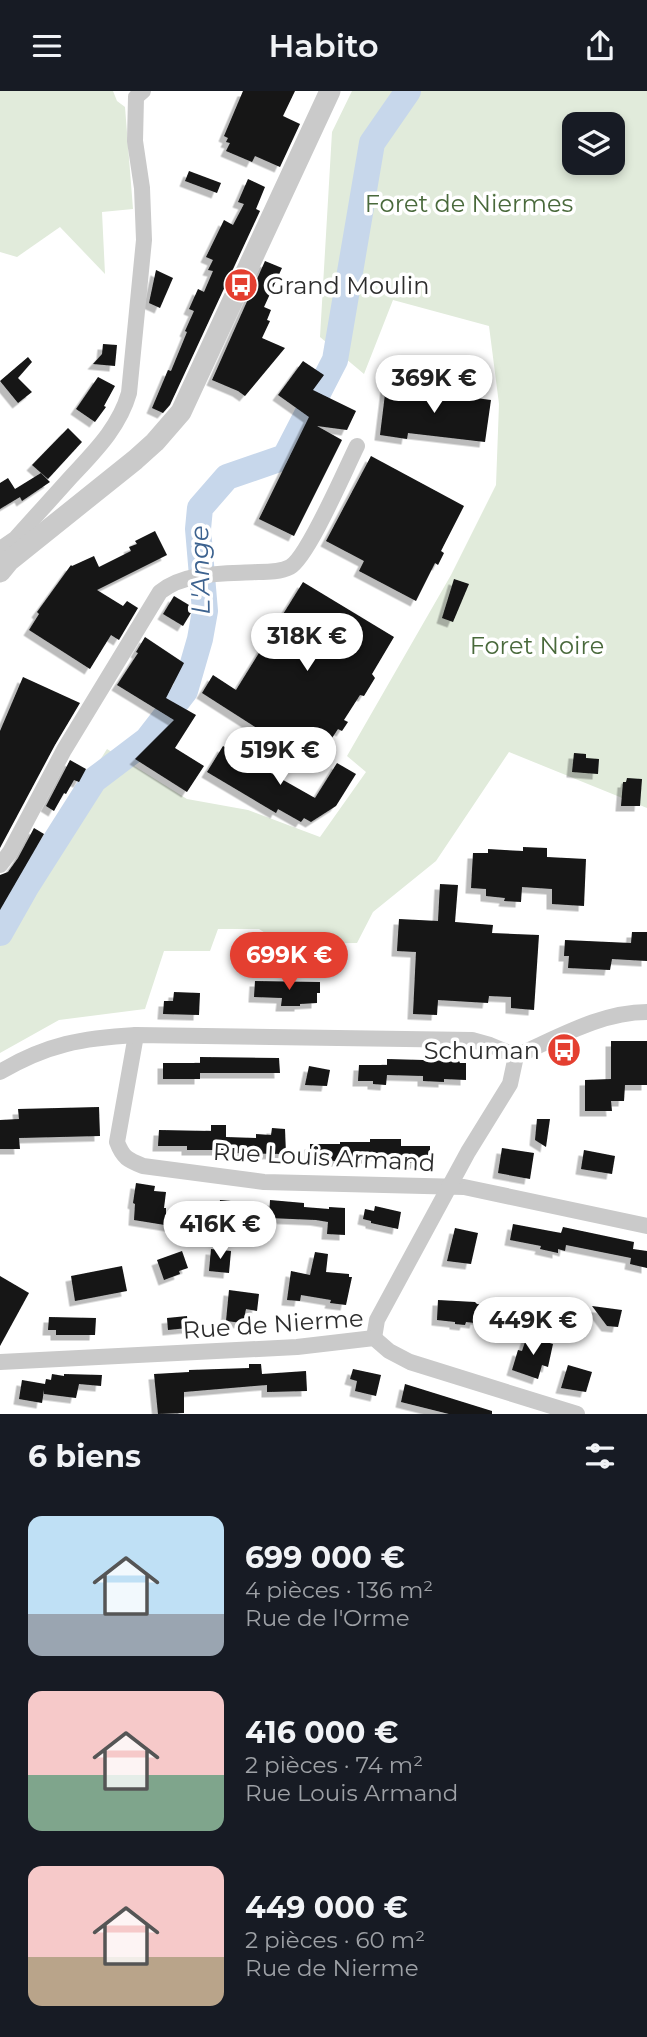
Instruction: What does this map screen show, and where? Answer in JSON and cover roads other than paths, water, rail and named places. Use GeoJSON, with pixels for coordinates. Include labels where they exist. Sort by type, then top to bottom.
{"type":"FeatureCollection","features":[{"type":"Feature","properties":{"kind":"street"},"geometry":{"type":"LineString","coordinates":[[2,560],[15,539],[113,429],[129,393],[144,240],[142,188],[135,141],[136,97],[143,91]]}},
{"type":"Feature","properties":{"kind":"street"},"geometry":{"type":"LineString","coordinates":[[2,560],[135,460],[181,412],[330,91]]}},
{"type":"Feature","properties":{"kind":"street"},"geometry":{"type":"LineString","coordinates":[[0,865],[10,852],[64,750],[160,592],[170,584],[193,577],[275,571],[289,567],[298,560],[314,534],[357,446]]}},
{"type":"Feature","properties":{"kind":"street"},"geometry":{"type":"LineString","coordinates":[[0,1072],[62,1044],[84,1039],[136,1035],[472,1040],[516,1056],[598,1021],[619,1015],[647,1012]]}},
{"type":"Feature","properties":{"kind":"street","name":"Rue Louis Armand"},"geometry":{"type":"LineString","coordinates":[[136,1035],[117,1142],[128,1160],[143,1166],[264,1182],[464,1187],[647,1226]]}},
{"type":"Feature","properties":{"kind":"street"},"geometry":{"type":"LineString","coordinates":[[374,1338],[377,1320],[468,1152],[510,1084],[516,1056]]}},
{"type":"Feature","properties":{"kind":"street","name":"Rue de Nierme"},"geometry":{"type":"LineString","coordinates":[[0,1362],[297,1347],[374,1338],[389,1351],[410,1362],[577,1414]]}},
{"type":"Feature","properties":{"kind":"waterway","name":"L'Ange"},"geometry":{"type":"LineString","coordinates":[[0,933],[94,780],[147,740],[185,691],[205,611],[198,529],[200,508],[227,477],[285,457],[335,360],[372,143],[408,91]]}},
{"type":"Feature","properties":{"kind":"place","name":"Grand Moulin"},"geometry":{"type":"Point","coordinates":[241,285]}},
{"type":"Feature","properties":{"kind":"place","name":"Schuman"},"geometry":{"type":"Point","coordinates":[564,1050]}},
{"type":"Feature","properties":{"kind":"park label","name":"Foret de Niermes"},"geometry":{"type":"Point","coordinates":[469,203]}},
{"type":"Feature","properties":{"kind":"park label","name":"Foret Noire"},"geometry":{"type":"Point","coordinates":[537,645]}}]}
